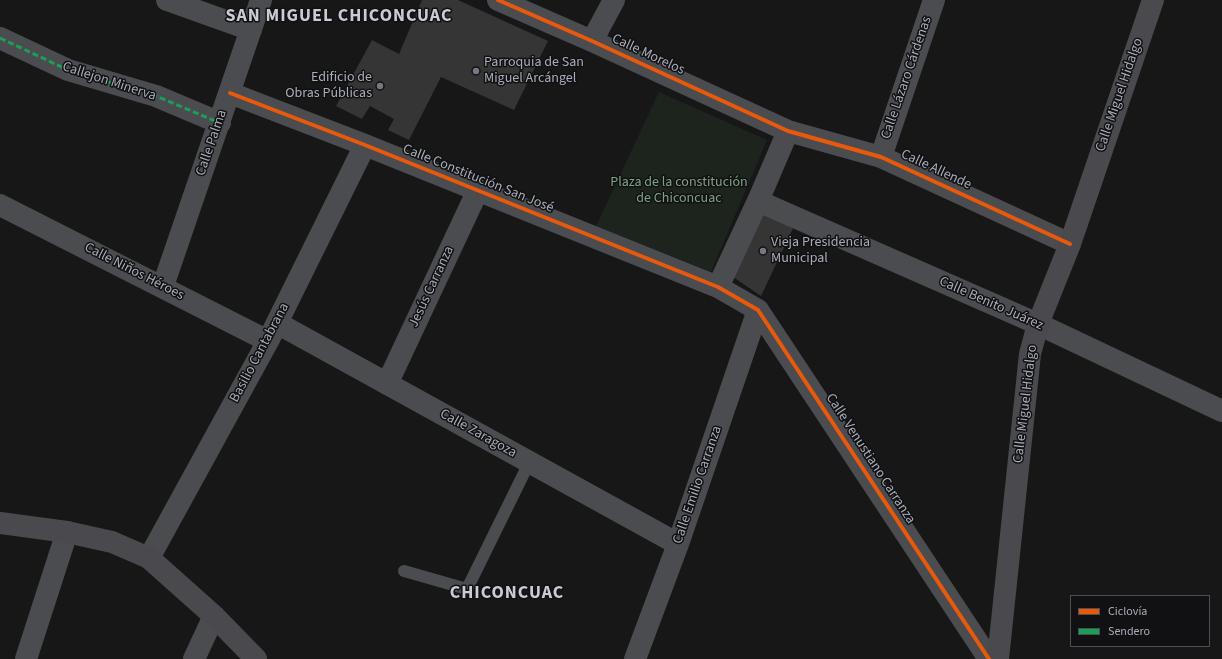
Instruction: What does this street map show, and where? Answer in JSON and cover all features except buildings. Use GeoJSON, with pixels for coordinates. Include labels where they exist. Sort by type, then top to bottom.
{"type":"FeatureCollection","features":[{"type":"Feature","properties":{"kind":"main road","name":"Calle Miguel Hidalgo"},"geometry":{"type":"LineString","coordinates":[[998,659],[1030,354],[1038,324],[1070,244],[1153,0]]}},
{"type":"Feature","properties":{"kind":"main road"},"geometry":{"type":"LineString","coordinates":[[0,523],[67,532],[112,542],[148,558],[214,616],[256,659]]}},
{"type":"Feature","properties":{"kind":"street"},"geometry":{"type":"LineString","coordinates":[[167,0],[251,30]]}},
{"type":"Feature","properties":{"kind":"street","name":"Calle Palma"},"geometry":{"type":"LineString","coordinates":[[163,286],[220,123],[260,0]]}},
{"type":"Feature","properties":{"kind":"street","name":"Calle Morelos"},"geometry":{"type":"LineString","coordinates":[[498,0],[592,41],[788,132]]}},
{"type":"Feature","properties":{"kind":"street"},"geometry":{"type":"LineString","coordinates":[[592,41],[614,0]]}},
{"type":"Feature","properties":{"kind":"street","name":"Calle Lázaro Cárdenas"},"geometry":{"type":"LineString","coordinates":[[881,157],[934,0]]}},
{"type":"Feature","properties":{"kind":"street","name":"Callejon Minerva"},"geometry":{"type":"LineString","coordinates":[[0,38],[68,70],[156,96],[220,123]]}},
{"type":"Feature","properties":{"kind":"street","name":"Calle Constitución San José"},"geometry":{"type":"LineString","coordinates":[[230,93],[365,145],[718,287]]}},
{"type":"Feature","properties":{"kind":"street"},"geometry":{"type":"LineString","coordinates":[[718,287],[788,132]]}},
{"type":"Feature","properties":{"kind":"street","name":"Calle Allende"},"geometry":{"type":"LineString","coordinates":[[788,132],[881,157],[1070,244]]}},
{"type":"Feature","properties":{"kind":"street","name":"Basilio Cantabrana"},"geometry":{"type":"LineString","coordinates":[[148,558],[273,332],[365,145]]}},
{"type":"Feature","properties":{"kind":"street","name":"Jesús Carranza"},"geometry":{"type":"LineString","coordinates":[[387,384],[478,190]]}},
{"type":"Feature","properties":{"kind":"street","name":"Calle Benito Juárez"},"geometry":{"type":"LineString","coordinates":[[758,201],[1038,324],[1222,411]]}},
{"type":"Feature","properties":{"kind":"street","name":"Calle Niños Héroes"},"geometry":{"type":"LineString","coordinates":[[0,205],[163,286],[273,332]]}},
{"type":"Feature","properties":{"kind":"street","name":"Calle Venustiano Carranza"},"geometry":{"type":"LineString","coordinates":[[718,287],[758,310],[989,659]]}},
{"type":"Feature","properties":{"kind":"street","name":"Calle Emilio Carranza"},"geometry":{"type":"LineString","coordinates":[[635,659],[678,544],[758,310]]}},
{"type":"Feature","properties":{"kind":"street","name":"Calle Zaragoza"},"geometry":{"type":"LineString","coordinates":[[273,332],[387,384],[678,544]]}},
{"type":"Feature","properties":{"kind":"street"},"geometry":{"type":"LineString","coordinates":[[26,659],[67,532]]}},
{"type":"Feature","properties":{"kind":"street"},"geometry":{"type":"LineString","coordinates":[[194,659],[214,616]]}},
{"type":"Feature","properties":{"kind":"lane"},"geometry":{"type":"LineString","coordinates":[[404,571],[467,589],[529,463]]}},
{"type":"Feature","properties":{"kind":"green space","name":"Plaza de la constitución de Chiconcuac"},"geometry":{"type":"Polygon","coordinates":[[[659,92],[767,140],[711,272],[596,226],[659,92]]]}},
{"type":"Feature","properties":{"kind":"marked path"},"geometry":{"type":"LineString","coordinates":[[0,38],[68,70],[156,96],[220,123]]}},
{"type":"Feature","properties":{"kind":"cycle path"},"geometry":{"type":"LineString","coordinates":[[498,0],[592,41],[788,131],[881,157],[1070,244]]}},
{"type":"Feature","properties":{"kind":"cycle path"},"geometry":{"type":"LineString","coordinates":[[230,93],[365,145],[718,287],[758,310],[989,659]]}},
{"type":"Feature","properties":{"kind":"place","name":"Parroquia de San Miguel Arcángel"},"geometry":{"type":"Point","coordinates":[476,71]}},
{"type":"Feature","properties":{"kind":"place","name":"Edificio de Obras Públicas"},"geometry":{"type":"Point","coordinates":[380,86]}},
{"type":"Feature","properties":{"kind":"place","name":"Vieja Presidencia Municipal"},"geometry":{"type":"Point","coordinates":[763,251]}},
{"type":"Feature","properties":{"kind":"district","name":"SAN MIGUEL CHICONCUAC"},"geometry":{"type":"Point","coordinates":[339,17]}},
{"type":"Feature","properties":{"kind":"district","name":"CHICONCUAC"},"geometry":{"type":"Point","coordinates":[507,594]}}]}
